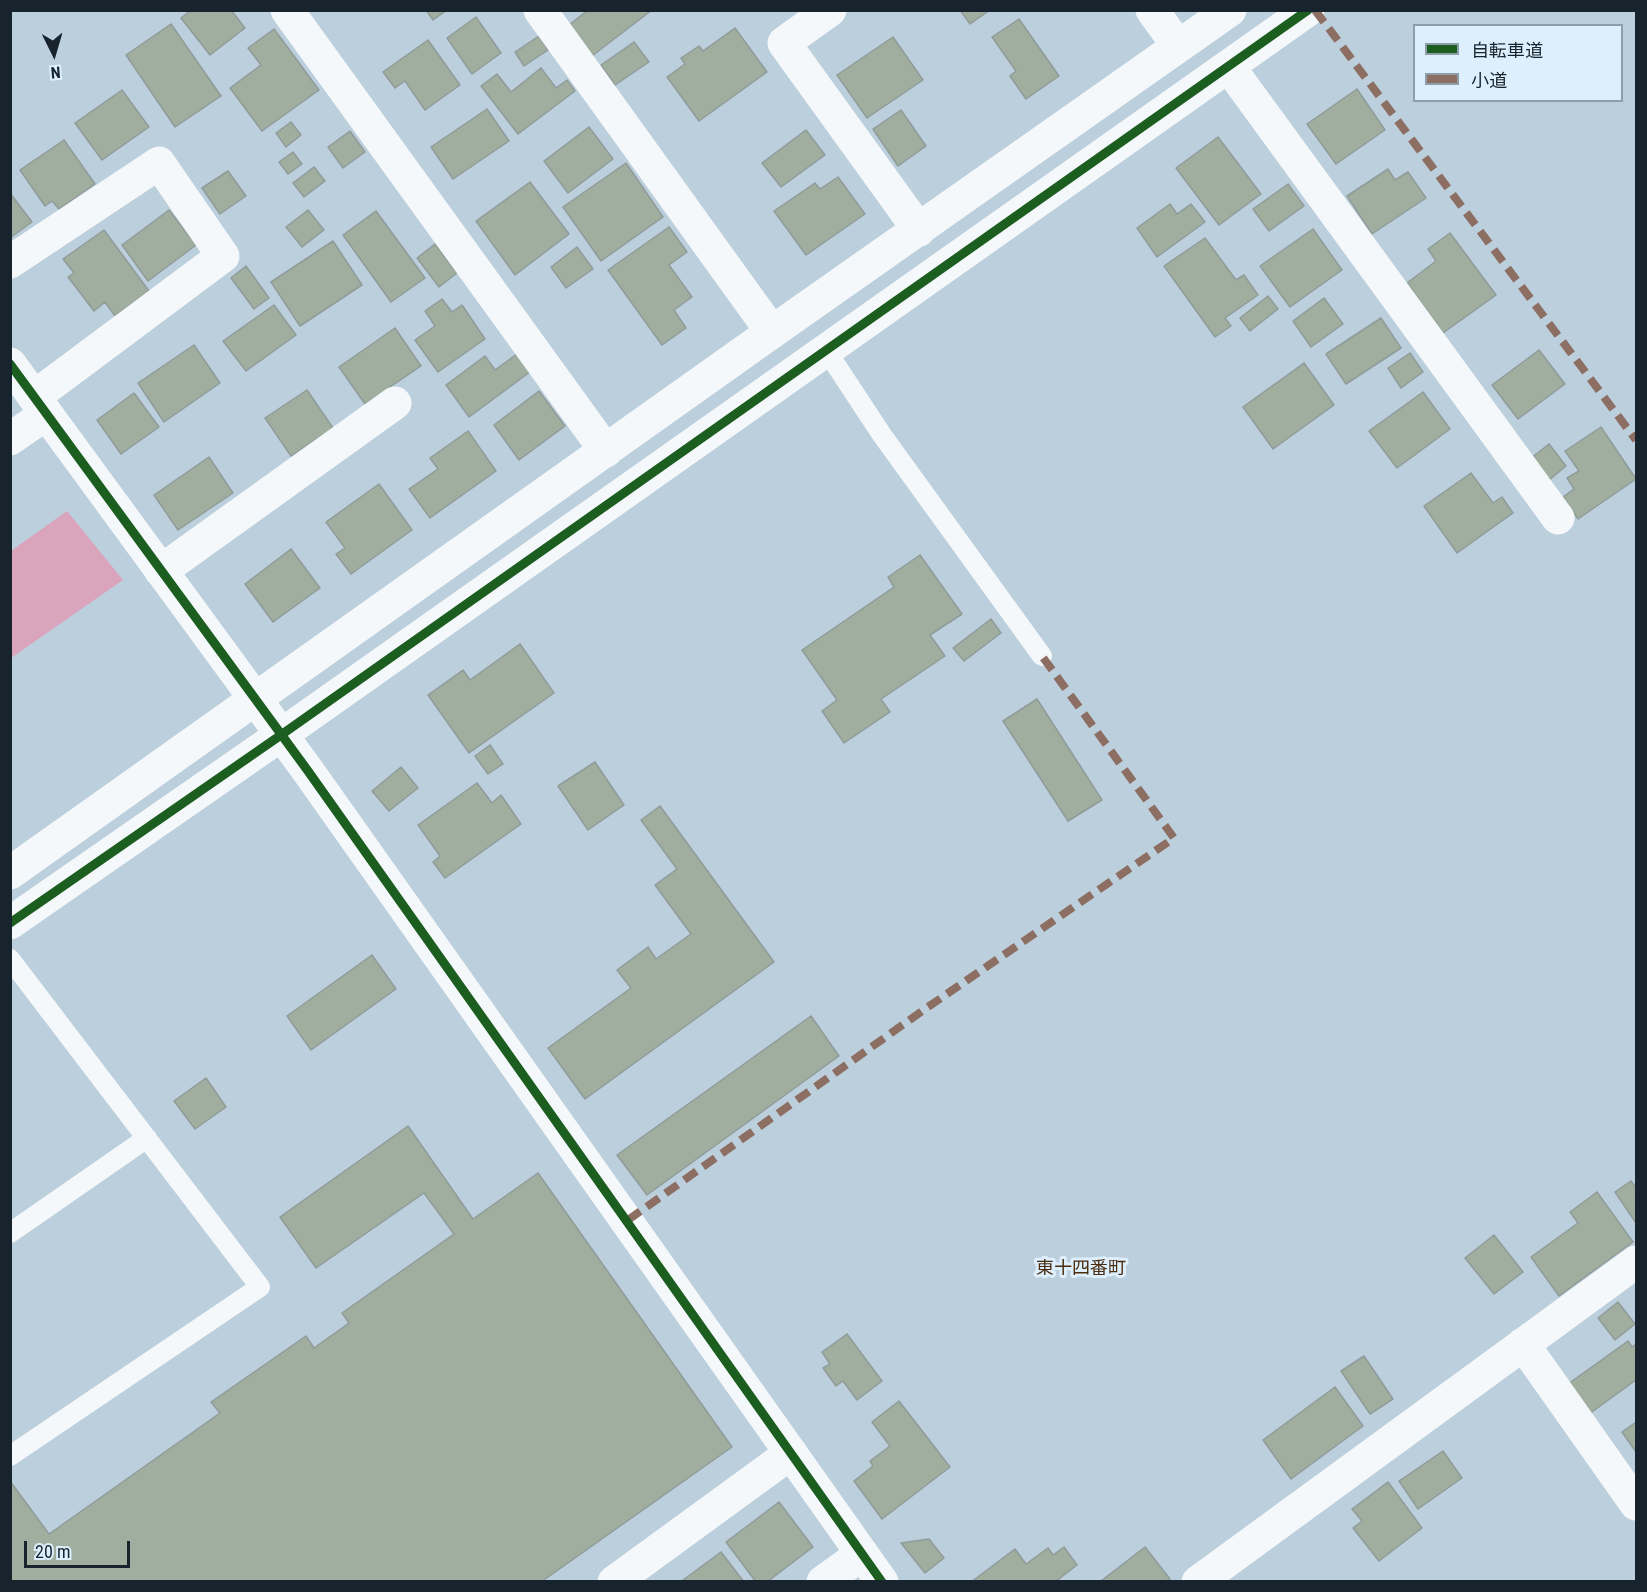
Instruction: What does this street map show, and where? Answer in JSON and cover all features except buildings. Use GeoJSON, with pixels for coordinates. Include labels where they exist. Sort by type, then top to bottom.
{"type":"FeatureCollection","features":[{"type":"Feature","properties":{"kind":"street"},"geometry":{"type":"LineString","coordinates":[[287,10],[606,451]]}},
{"type":"Feature","properties":{"kind":"street"},"geometry":{"type":"LineString","coordinates":[[830,10],[784,43],[918,230]]}},
{"type":"Feature","properties":{"kind":"street"},"geometry":{"type":"LineString","coordinates":[[1152,10],[1178,46]]}},
{"type":"Feature","properties":{"kind":"street"},"geometry":{"type":"LineString","coordinates":[[10,873],[1230,10]]}},
{"type":"Feature","properties":{"kind":"street"},"geometry":{"type":"LineString","coordinates":[[10,923],[281,735],[1308,10]]}},
{"type":"Feature","properties":{"kind":"street"},"geometry":{"type":"LineString","coordinates":[[541,11],[772,332]]}},
{"type":"Feature","properties":{"kind":"street"},"geometry":{"type":"LineString","coordinates":[[1228,67],[1558,518]]}},
{"type":"Feature","properties":{"kind":"street"},"geometry":{"type":"LineString","coordinates":[[10,262],[159,163],[223,256],[40,405],[10,439]]}},
{"type":"Feature","properties":{"kind":"street"},"geometry":{"type":"LineString","coordinates":[[10,364],[281,735],[882,1581]]}},
{"type":"Feature","properties":{"kind":"street"},"geometry":{"type":"LineString","coordinates":[[161,572],[395,403]]}},
{"type":"Feature","properties":{"kind":"street"},"geometry":{"type":"LineString","coordinates":[[1198,1581],[1636,1262]]}},
{"type":"Feature","properties":{"kind":"street"},"geometry":{"type":"LineString","coordinates":[[1523,1344],[1636,1504]]}},
{"type":"Feature","properties":{"kind":"street"},"geometry":{"type":"LineString","coordinates":[[614,1581],[791,1453]]}},
{"type":"Feature","properties":{"kind":"street"},"geometry":{"type":"LineString","coordinates":[[823,1581],[862,1554]]}},
{"type":"Feature","properties":{"kind":"lane"},"geometry":{"type":"LineString","coordinates":[[826,350],[882,435],[1042,656]]}},
{"type":"Feature","properties":{"kind":"lane"},"geometry":{"type":"LineString","coordinates":[[10,959],[260,1287],[10,1456]]}},
{"type":"Feature","properties":{"kind":"lane"},"geometry":{"type":"LineString","coordinates":[[10,1233],[147,1138]]}},
{"type":"Feature","properties":{"kind":"shaded area"},"geometry":{"type":"Polygon","coordinates":[[[67,511],[123,580],[11,658],[11,551],[67,511]]]}},
{"type":"Feature","properties":{"kind":"marked path"},"geometry":{"type":"LineString","coordinates":[[1315,10],[1636,440]]}},
{"type":"Feature","properties":{"kind":"marked path"},"geometry":{"type":"LineString","coordinates":[[628,1220],[925,1009],[1174,838],[1042,656]]}},
{"type":"Feature","properties":{"kind":"cycle path"},"geometry":{"type":"LineString","coordinates":[[10,923],[281,735],[1308,10]]}},
{"type":"Feature","properties":{"kind":"cycle path"},"geometry":{"type":"LineString","coordinates":[[10,364],[308,771],[882,1582]]}},
{"type":"Feature","properties":{"kind":"district","name":"東十四番町"},"geometry":{"type":"Point","coordinates":[1081,1269]}}]}
